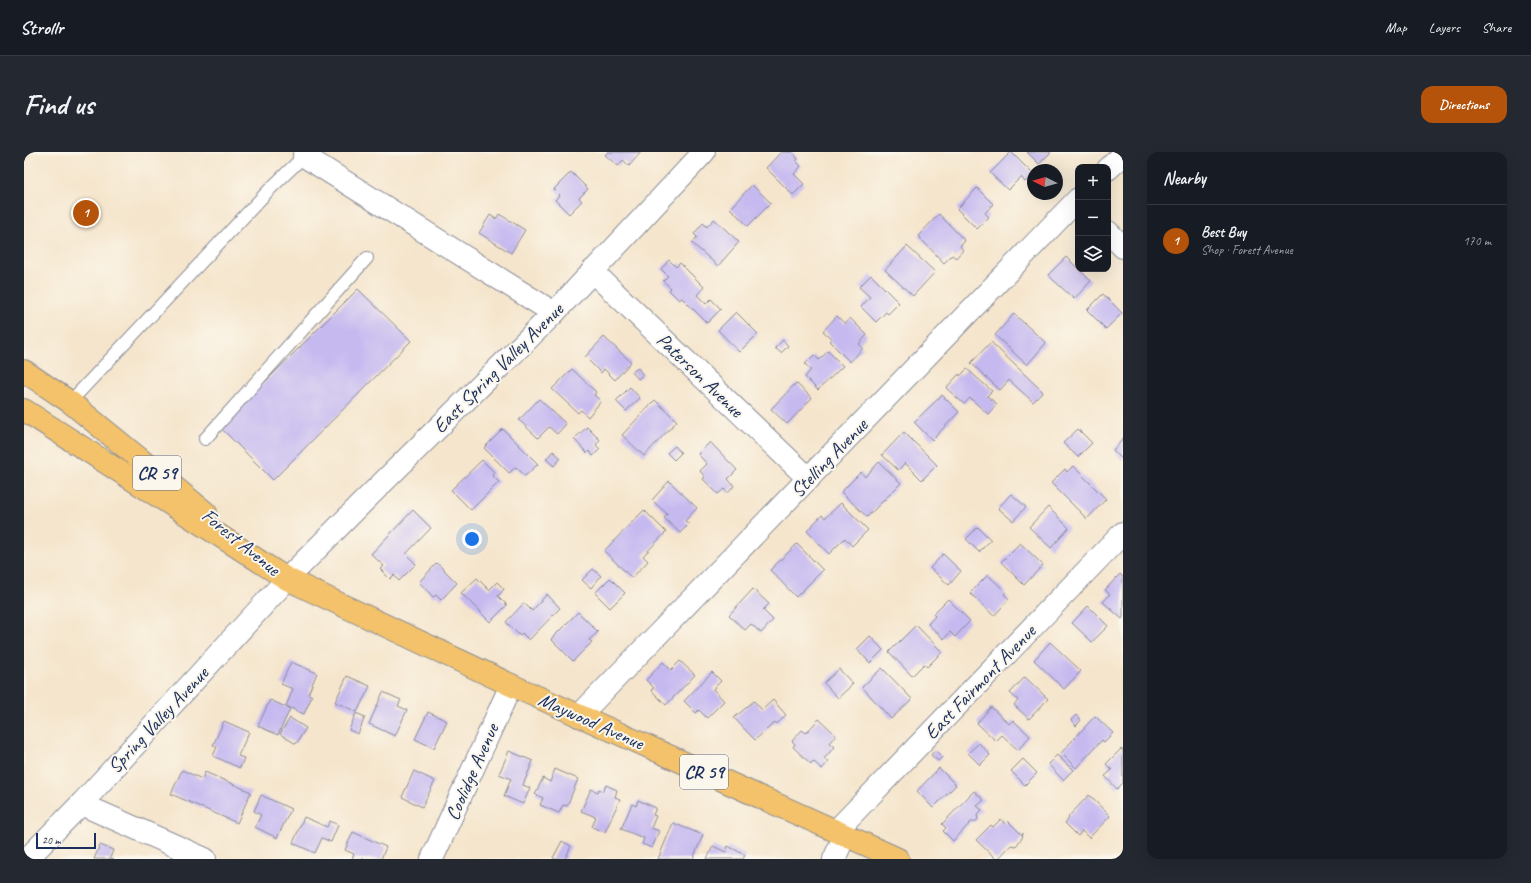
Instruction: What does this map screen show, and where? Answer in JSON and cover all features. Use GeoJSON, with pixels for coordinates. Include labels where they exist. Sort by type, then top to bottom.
{"type":"FeatureCollection","features":[{"type":"Feature","properties":{"kind":"main road","name":"Forest Avenue"},"geometry":{"type":"LineString","coordinates":[[24,371],[70,402],[287,579]]}},
{"type":"Feature","properties":{"kind":"main road","name":"Forest Avenue"},"geometry":{"type":"LineString","coordinates":[[24,410],[287,579]]}},
{"type":"Feature","properties":{"kind":"main road","name":"Maywood Avenue"},"geometry":{"type":"LineString","coordinates":[[287,579],[511,685],[898,859]]}},
{"type":"Feature","properties":{"kind":"street","name":"East Spring Valley Avenue"},"geometry":{"type":"LineString","coordinates":[[287,579],[554,313],[704,152]]}},
{"type":"Feature","properties":{"kind":"street"},"geometry":{"type":"LineString","coordinates":[[1111,166],[1123,155]]}},
{"type":"Feature","properties":{"kind":"street"},"geometry":{"type":"LineString","coordinates":[[304,156],[554,313]]}},
{"type":"Feature","properties":{"kind":"street","name":"Stelling Avenue"},"geometry":{"type":"LineString","coordinates":[[579,716],[1075,202]]}},
{"type":"Feature","properties":{"kind":"street"},"geometry":{"type":"LineString","coordinates":[[1111,235],[1123,247]]}},
{"type":"Feature","properties":{"kind":"street","name":"Paterson Avenue"},"geometry":{"type":"LineString","coordinates":[[592,272],[809,479]]}},
{"type":"Feature","properties":{"kind":"street","name":"East Fairmont Avenue"},"geometry":{"type":"LineString","coordinates":[[834,859],[840,833],[1123,533]]}},
{"type":"Feature","properties":{"kind":"street","name":"Spring Valley Avenue"},"geometry":{"type":"LineString","coordinates":[[27,859],[81,804],[287,579]]}},
{"type":"Feature","properties":{"kind":"street","name":"Coolidge Avenue"},"geometry":{"type":"LineString","coordinates":[[432,859],[511,685]]}},
{"type":"Feature","properties":{"kind":"street"},"geometry":{"type":"LineString","coordinates":[[81,804],[205,859]]}},
{"type":"Feature","properties":{"kind":"lane"},"geometry":{"type":"LineString","coordinates":[[70,402],[269,190],[304,156]]}},
{"type":"Feature","properties":{"kind":"lane"},"geometry":{"type":"LineString","coordinates":[[205,439],[367,258]]}},
{"type":"Feature","properties":{"kind":"building"},"geometry":{"type":"Polygon","coordinates":[[[608,152],[641,152],[629,166],[623,160],[618,166],[605,155],[608,152]]]}},
{"type":"Feature","properties":{"kind":"building"},"geometry":{"type":"Polygon","coordinates":[[[781,152],[792,152],[798,159],[796,161],[801,166],[794,174],[804,184],[793,195],[766,168],[781,152]]]}},
{"type":"Feature","properties":{"kind":"building"},"geometry":{"type":"Polygon","coordinates":[[[1011,152],[1027,168],[1027,180],[1025,182],[1021,177],[1008,190],[990,173],[1011,152]]]}},
{"type":"Feature","properties":{"kind":"building"},"geometry":{"type":"Polygon","coordinates":[[[1027,152],[1051,152],[1039,164],[1027,152]]]}},
{"type":"Feature","properties":{"kind":"building"},"geometry":{"type":"Polygon","coordinates":[[[571,172],[588,189],[579,198],[582,201],[569,214],[555,200],[560,195],[554,189],[571,172]]]}},
{"type":"Feature","properties":{"kind":"building"},"geometry":{"type":"Polygon","coordinates":[[[752,185],[771,203],[748,226],[730,208],[752,185]]]}},
{"type":"Feature","properties":{"kind":"building"},"geometry":{"type":"Polygon","coordinates":[[[977,188],[993,204],[985,213],[989,217],[977,229],[957,209],[977,188]]]}},
{"type":"Feature","properties":{"kind":"building"},"geometry":{"type":"Polygon","coordinates":[[[499,214],[525,230],[511,253],[479,233],[490,215],[496,219],[499,214]]]}},
{"type":"Feature","properties":{"kind":"building"},"geometry":{"type":"Polygon","coordinates":[[[939,214],[965,241],[960,246],[963,250],[956,258],[952,255],[944,263],[918,236],[939,214]]]}},
{"type":"Feature","properties":{"kind":"building"},"geometry":{"type":"Polygon","coordinates":[[[714,219],[739,242],[718,266],[692,243],[697,237],[694,234],[703,223],[707,227],[714,219]]]}},
{"type":"Feature","properties":{"kind":"building"},"geometry":{"type":"Polygon","coordinates":[[[907,246],[935,272],[913,296],[885,270],[907,246]]]}},
{"type":"Feature","properties":{"kind":"building"},"geometry":{"type":"Polygon","coordinates":[[[1066,257],[1075,266],[1075,272],[1082,272],[1091,281],[1074,299],[1048,275],[1066,257]]]}},
{"type":"Feature","properties":{"kind":"building"},"geometry":{"type":"Polygon","coordinates":[[[669,260],[676,267],[680,263],[704,287],[697,295],[706,304],[711,299],[721,309],[707,323],[682,298],[679,300],[669,290],[671,288],[663,281],[668,276],[661,269],[669,260]]]}},
{"type":"Feature","properties":{"kind":"building"},"geometry":{"type":"Polygon","coordinates":[[[871,275],[899,303],[888,314],[886,312],[876,322],[861,307],[870,297],[859,287],[871,275]]]}},
{"type":"Feature","properties":{"kind":"building"},"geometry":{"type":"Polygon","coordinates":[[[358,289],[411,341],[273,480],[220,427],[358,289]]]}},
{"type":"Feature","properties":{"kind":"building"},"geometry":{"type":"Polygon","coordinates":[[[1103,294],[1122,313],[1106,329],[1087,310],[1103,294]]]}},
{"type":"Feature","properties":{"kind":"building"},"geometry":{"type":"Polygon","coordinates":[[[736,312],[758,334],[739,352],[718,330],[736,312]]]}},
{"type":"Feature","properties":{"kind":"building"},"geometry":{"type":"Polygon","coordinates":[[[1014,314],[1046,343],[1027,365],[995,335],[1014,314]]]}},
{"type":"Feature","properties":{"kind":"building"},"geometry":{"type":"Polygon","coordinates":[[[837,316],[845,324],[850,318],[867,335],[859,344],[863,348],[850,362],[829,341],[832,339],[823,331],[837,316]]]}},
{"type":"Feature","properties":{"kind":"building"},"geometry":{"type":"Polygon","coordinates":[[[604,337],[631,362],[615,380],[604,369],[601,373],[585,357],[604,337]]]}},
{"type":"Feature","properties":{"kind":"building"},"geometry":{"type":"Polygon","coordinates":[[[783,340],[788,346],[781,353],[775,348],[783,340]]]}},
{"type":"Feature","properties":{"kind":"building"},"geometry":{"type":"Polygon","coordinates":[[[991,342],[1043,392],[1033,402],[1009,380],[1000,390],[971,363],[991,342]]]}},
{"type":"Feature","properties":{"kind":"building"},"geometry":{"type":"Polygon","coordinates":[[[828,351],[843,366],[818,390],[805,377],[811,370],[805,364],[814,355],[819,360],[828,351]]]}},
{"type":"Feature","properties":{"kind":"building"},"geometry":{"type":"Polygon","coordinates":[[[638,368],[643,375],[638,379],[632,372],[638,368]]]}},
{"type":"Feature","properties":{"kind":"building"},"geometry":{"type":"Polygon","coordinates":[[[572,369],[596,392],[594,395],[601,401],[588,417],[581,410],[578,413],[552,389],[572,369]]]}},
{"type":"Feature","properties":{"kind":"building"},"geometry":{"type":"Polygon","coordinates":[[[967,369],[992,391],[987,396],[997,404],[988,414],[970,398],[964,404],[946,388],[959,374],[960,376],[967,369]]]}},
{"type":"Feature","properties":{"kind":"building"},"geometry":{"type":"Polygon","coordinates":[[[796,383],[812,398],[787,424],[771,409],[796,383]]]}},
{"type":"Feature","properties":{"kind":"building"},"geometry":{"type":"Polygon","coordinates":[[[630,387],[640,398],[626,411],[616,401],[630,387]]]}},
{"type":"Feature","properties":{"kind":"building"},"geometry":{"type":"Polygon","coordinates":[[[942,395],[959,412],[932,440],[914,422],[942,395]]]}},
{"type":"Feature","properties":{"kind":"building"},"geometry":{"type":"Polygon","coordinates":[[[539,399],[566,424],[557,434],[549,427],[538,438],[519,420],[539,399]]]}},
{"type":"Feature","properties":{"kind":"building"},"geometry":{"type":"Polygon","coordinates":[[[655,400],[677,421],[644,456],[622,435],[655,400]]]}},
{"type":"Feature","properties":{"kind":"building"},"geometry":{"type":"Polygon","coordinates":[[[587,427],[600,440],[596,445],[600,449],[593,456],[589,451],[587,453],[574,439],[587,427]]]}},
{"type":"Feature","properties":{"kind":"building"},"geometry":{"type":"Polygon","coordinates":[[[503,429],[538,464],[525,476],[516,467],[509,473],[484,448],[503,429]]]}},
{"type":"Feature","properties":{"kind":"building"},"geometry":{"type":"Polygon","coordinates":[[[1078,429],[1092,443],[1078,457],[1063,443],[1078,429]]]}},
{"type":"Feature","properties":{"kind":"building"},"geometry":{"type":"Polygon","coordinates":[[[904,432],[937,465],[922,480],[905,463],[898,470],[882,455],[904,432]]]}},
{"type":"Feature","properties":{"kind":"building"},"geometry":{"type":"Polygon","coordinates":[[[1123,439],[1123,460],[1113,450],[1123,439]]]}},
{"type":"Feature","properties":{"kind":"building"},"geometry":{"type":"Polygon","coordinates":[[[710,442],[737,470],[728,479],[734,486],[728,493],[724,489],[718,494],[703,479],[705,477],[700,471],[707,464],[698,454],[710,442]]]}},
{"type":"Feature","properties":{"kind":"building"},"geometry":{"type":"Polygon","coordinates":[[[675,446],[681,453],[674,460],[667,453],[675,446]]]}},
{"type":"Feature","properties":{"kind":"building"},"geometry":{"type":"Polygon","coordinates":[[[553,451],[561,458],[554,466],[546,459],[553,451]]]}},
{"type":"Feature","properties":{"kind":"building"},"geometry":{"type":"Polygon","coordinates":[[[482,460],[494,472],[492,475],[499,482],[471,510],[451,490],[482,460]]]}},
{"type":"Feature","properties":{"kind":"building"},"geometry":{"type":"Polygon","coordinates":[[[879,462],[901,483],[867,517],[841,492],[861,472],[865,477],[879,462]]]}},
{"type":"Feature","properties":{"kind":"building"},"geometry":{"type":"Polygon","coordinates":[[[1073,466],[1106,499],[1087,519],[1051,483],[1065,469],[1067,472],[1073,466]]]}},
{"type":"Feature","properties":{"kind":"building"},"geometry":{"type":"Polygon","coordinates":[[[669,481],[697,508],[685,521],[689,524],[680,533],[664,518],[667,514],[652,500],[669,481]]]}},
{"type":"Feature","properties":{"kind":"building"},"geometry":{"type":"Polygon","coordinates":[[[1011,494],[1026,507],[1013,521],[998,508],[1011,494]]]}},
{"type":"Feature","properties":{"kind":"building"},"geometry":{"type":"Polygon","coordinates":[[[841,503],[868,530],[852,546],[845,538],[829,554],[807,531],[822,515],[825,518],[841,503]]]}},
{"type":"Feature","properties":{"kind":"building"},"geometry":{"type":"Polygon","coordinates":[[[1048,507],[1069,528],[1051,548],[1029,527],[1048,507]]]}},
{"type":"Feature","properties":{"kind":"building"},"geometry":{"type":"Polygon","coordinates":[[[413,510],[431,528],[406,554],[416,564],[399,581],[394,575],[390,579],[380,569],[384,566],[371,554],[413,510]]]}},
{"type":"Feature","properties":{"kind":"building"},"geometry":{"type":"Polygon","coordinates":[[[644,510],[666,532],[643,556],[648,561],[632,578],[604,551],[644,510]]]}},
{"type":"Feature","properties":{"kind":"building"},"geometry":{"type":"Polygon","coordinates":[[[978,527],[991,540],[979,552],[966,539],[978,527]]]}},
{"type":"Feature","properties":{"kind":"building"},"geometry":{"type":"Polygon","coordinates":[[[1020,543],[1043,565],[1024,585],[1001,562],[1020,543]]]}},
{"type":"Feature","properties":{"kind":"building"},"geometry":{"type":"Polygon","coordinates":[[[797,544],[823,570],[796,597],[770,570],[797,544]]]}},
{"type":"Feature","properties":{"kind":"building"},"geometry":{"type":"Polygon","coordinates":[[[943,554],[961,571],[949,585],[930,568],[943,554]]]}},
{"type":"Feature","properties":{"kind":"building"},"geometry":{"type":"Polygon","coordinates":[[[437,563],[457,583],[441,600],[436,595],[433,597],[419,582],[437,563]]]}},
{"type":"Feature","properties":{"kind":"building"},"geometry":{"type":"Polygon","coordinates":[[[593,569],[601,576],[591,588],[582,580],[593,569]]]}},
{"type":"Feature","properties":{"kind":"building"},"geometry":{"type":"Polygon","coordinates":[[[1120,574],[1123,577],[1122,619],[1103,602],[1110,594],[1105,590],[1120,574]]]}},
{"type":"Feature","properties":{"kind":"building"},"geometry":{"type":"Polygon","coordinates":[[[988,575],[1006,592],[1004,594],[1009,599],[994,616],[970,593],[988,575]]]}},
{"type":"Feature","properties":{"kind":"building"},"geometry":{"type":"Polygon","coordinates":[[[477,578],[489,590],[497,582],[504,589],[498,596],[507,605],[490,622],[461,593],[477,578]]]}},
{"type":"Feature","properties":{"kind":"building"},"geometry":{"type":"Polygon","coordinates":[[[610,578],[625,593],[610,608],[595,593],[610,578]]]}},
{"type":"Feature","properties":{"kind":"building"},"geometry":{"type":"Polygon","coordinates":[[[753,589],[769,604],[763,610],[773,620],[761,633],[751,624],[745,630],[729,615],[753,589]]]}},
{"type":"Feature","properties":{"kind":"building"},"geometry":{"type":"Polygon","coordinates":[[[547,594],[560,608],[529,640],[522,633],[520,636],[506,622],[524,603],[532,611],[547,594]]]}},
{"type":"Feature","properties":{"kind":"building"},"geometry":{"type":"Polygon","coordinates":[[[948,599],[970,621],[955,637],[950,632],[944,639],[928,624],[935,616],[933,614],[948,599]]]}},
{"type":"Feature","properties":{"kind":"building"},"geometry":{"type":"Polygon","coordinates":[[[1088,606],[1108,626],[1092,642],[1072,623],[1088,606]]]}},
{"type":"Feature","properties":{"kind":"building"},"geometry":{"type":"Polygon","coordinates":[[[578,612],[598,632],[589,640],[592,642],[573,661],[551,639],[578,612]]]}},
{"type":"Feature","properties":{"kind":"building"},"geometry":{"type":"Polygon","coordinates":[[[916,625],[942,652],[927,667],[924,664],[912,676],[889,652],[916,625]]]}},
{"type":"Feature","properties":{"kind":"building"},"geometry":{"type":"Polygon","coordinates":[[[870,636],[883,650],[870,663],[857,649],[870,636]]]}},
{"type":"Feature","properties":{"kind":"building"},"geometry":{"type":"Polygon","coordinates":[[[1050,642],[1081,671],[1064,689],[1034,660],[1050,642]]]}},
{"type":"Feature","properties":{"kind":"building"},"geometry":{"type":"Polygon","coordinates":[[[680,661],[695,675],[666,705],[651,690],[654,688],[646,680],[663,662],[671,670],[680,661]]]}},
{"type":"Feature","properties":{"kind":"building"},"geometry":{"type":"Polygon","coordinates":[[[291,662],[317,673],[308,694],[312,696],[304,714],[286,706],[293,689],[281,684],[291,662]]]}},
{"type":"Feature","properties":{"kind":"building"},"geometry":{"type":"Polygon","coordinates":[[[882,668],[912,699],[891,719],[862,687],[882,668]]]}},
{"type":"Feature","properties":{"kind":"building"},"geometry":{"type":"Polygon","coordinates":[[[839,669],[853,684],[838,698],[824,683],[839,669]]]}},
{"type":"Feature","properties":{"kind":"building"},"geometry":{"type":"Polygon","coordinates":[[[712,672],[721,681],[713,689],[724,701],[707,718],[699,710],[696,713],[684,701],[712,672]]]}},
{"type":"Feature","properties":{"kind":"building"},"geometry":{"type":"Polygon","coordinates":[[[347,676],[370,686],[357,712],[335,702],[347,676]]]}},
{"type":"Feature","properties":{"kind":"building"},"geometry":{"type":"Polygon","coordinates":[[[1025,677],[1048,699],[1029,719],[1014,705],[1018,700],[1010,693],[1025,677]]]}},
{"type":"Feature","properties":{"kind":"building"},"geometry":{"type":"Polygon","coordinates":[[[383,692],[401,700],[398,706],[407,710],[395,736],[369,724],[383,692]]]}},
{"type":"Feature","properties":{"kind":"building"},"geometry":{"type":"Polygon","coordinates":[[[270,700],[290,709],[278,735],[258,726],[270,700]]]}},
{"type":"Feature","properties":{"kind":"building"},"geometry":{"type":"Polygon","coordinates":[[[773,700],[786,715],[778,723],[773,724],[755,740],[734,718],[754,701],[762,710],[773,700]]]}},
{"type":"Feature","properties":{"kind":"building"},"geometry":{"type":"Polygon","coordinates":[[[991,707],[1009,724],[1013,720],[1030,736],[1018,750],[1002,735],[996,741],[977,723],[991,707]]]}},
{"type":"Feature","properties":{"kind":"building"},"geometry":{"type":"Polygon","coordinates":[[[428,712],[447,721],[434,748],[415,739],[428,712]]]}},
{"type":"Feature","properties":{"kind":"building"},"geometry":{"type":"Polygon","coordinates":[[[356,713],[365,717],[358,734],[349,730],[356,713]]]}},
{"type":"Feature","properties":{"kind":"building"},"geometry":{"type":"Polygon","coordinates":[[[1076,715],[1081,720],[1076,726],[1071,720],[1076,715]]]}},
{"type":"Feature","properties":{"kind":"building"},"geometry":{"type":"Polygon","coordinates":[[[1095,716],[1113,733],[1104,742],[1102,740],[1076,768],[1061,753],[1095,716]]]}},
{"type":"Feature","properties":{"kind":"building"},"geometry":{"type":"Polygon","coordinates":[[[290,718],[306,728],[296,744],[280,734],[290,718]]]}},
{"type":"Feature","properties":{"kind":"building"},"geometry":{"type":"Polygon","coordinates":[[[819,719],[836,735],[829,743],[834,747],[824,759],[828,762],[822,769],[813,761],[811,764],[793,747],[795,744],[792,741],[802,730],[806,733],[819,719]]]}},
{"type":"Feature","properties":{"kind":"building"},"geometry":{"type":"Polygon","coordinates":[[[224,721],[249,732],[238,756],[244,758],[240,768],[213,756],[217,747],[213,745],[224,721]]]}},
{"type":"Feature","properties":{"kind":"building"},"geometry":{"type":"Polygon","coordinates":[[[979,743],[990,755],[980,765],[968,753],[979,743]]]}},
{"type":"Feature","properties":{"kind":"building"},"geometry":{"type":"Polygon","coordinates":[[[1121,749],[1123,750],[1123,783],[1117,789],[1105,776],[1112,770],[1106,764],[1121,749]]]}},
{"type":"Feature","properties":{"kind":"building"},"geometry":{"type":"Polygon","coordinates":[[[935,750],[942,757],[938,761],[931,755],[935,750]]]}},
{"type":"Feature","properties":{"kind":"building"},"geometry":{"type":"Polygon","coordinates":[[[509,751],[533,761],[523,785],[530,788],[523,804],[504,796],[511,779],[499,774],[509,751]]]}},
{"type":"Feature","properties":{"kind":"building"},"geometry":{"type":"Polygon","coordinates":[[[1057,755],[1073,770],[1063,780],[1048,764],[1057,755]]]}},
{"type":"Feature","properties":{"kind":"building"},"geometry":{"type":"Polygon","coordinates":[[[1023,759],[1037,773],[1025,785],[1011,771],[1023,759]]]}},
{"type":"Feature","properties":{"kind":"building"},"geometry":{"type":"Polygon","coordinates":[[[939,768],[956,785],[933,808],[917,791],[939,768]]]}},
{"type":"Feature","properties":{"kind":"building"},"geometry":{"type":"Polygon","coordinates":[[[555,769],[578,779],[567,806],[563,805],[559,813],[540,805],[543,798],[535,794],[543,778],[550,782],[555,769]]]}},
{"type":"Feature","properties":{"kind":"building"},"geometry":{"type":"Polygon","coordinates":[[[182,770],[202,779],[205,772],[251,792],[237,823],[171,794],[182,770]]]}},
{"type":"Feature","properties":{"kind":"building"},"geometry":{"type":"Polygon","coordinates":[[[414,771],[435,781],[422,807],[402,797],[414,771]]]}},
{"type":"Feature","properties":{"kind":"building"},"geometry":{"type":"Polygon","coordinates":[[[606,785],[617,790],[615,797],[620,799],[605,832],[592,827],[596,817],[581,811],[591,789],[598,792],[599,789],[603,791],[606,785]]]}},
{"type":"Feature","properties":{"kind":"building"},"geometry":{"type":"Polygon","coordinates":[[[974,791],[984,800],[977,806],[982,810],[977,815],[978,819],[975,822],[971,822],[953,841],[943,831],[946,828],[942,824],[974,791]]]}},
{"type":"Feature","properties":{"kind":"building"},"geometry":{"type":"Polygon","coordinates":[[[261,795],[291,809],[277,838],[255,827],[261,815],[254,811],[261,795]]]}},
{"type":"Feature","properties":{"kind":"building"},"geometry":{"type":"Polygon","coordinates":[[[1089,795],[1110,816],[1089,838],[1082,831],[1078,836],[1065,823],[1069,818],[1068,817],[1089,795]]]}},
{"type":"Feature","properties":{"kind":"building"},"geometry":{"type":"Polygon","coordinates":[[[638,800],[656,808],[653,815],[656,816],[651,828],[659,831],[652,848],[642,844],[644,838],[621,829],[632,804],[636,806],[638,800]]]}},
{"type":"Feature","properties":{"kind":"building"},"geometry":{"type":"Polygon","coordinates":[[[304,817],[327,827],[330,821],[338,825],[331,842],[322,838],[315,853],[293,843],[304,817]]]}},
{"type":"Feature","properties":{"kind":"building"},"geometry":{"type":"Polygon","coordinates":[[[1001,819],[1005,824],[1008,821],[1022,835],[1023,833],[1022,838],[1016,846],[1011,845],[998,859],[996,859],[976,840],[991,825],[993,827],[1001,819]]]}},
{"type":"Feature","properties":{"kind":"building"},"geometry":{"type":"Polygon","coordinates":[[[673,823],[703,835],[693,859],[658,859],[673,823]]]}},
{"type":"Feature","properties":{"kind":"building"},"geometry":{"type":"Polygon","coordinates":[[[353,832],[386,847],[381,859],[352,859],[354,854],[345,850],[353,832]]]}},
{"type":"Feature","properties":{"kind":"building"},"geometry":{"type":"Polygon","coordinates":[[[562,841],[571,846],[565,859],[555,859],[553,858],[562,841]]]}},
{"type":"Feature","properties":{"kind":"building"},"geometry":{"type":"Polygon","coordinates":[[[100,845],[113,850],[110,858],[114,859],[94,859],[100,845]]]}},
{"type":"Feature","properties":{"kind":"building"},"geometry":{"type":"Polygon","coordinates":[[[713,846],[726,852],[728,846],[745,855],[743,859],[707,859],[713,846]]]}},
{"type":"Feature","properties":{"kind":"place","name":"Best Buy"},"geometry":{"type":"Point","coordinates":[86,213]}}]}
